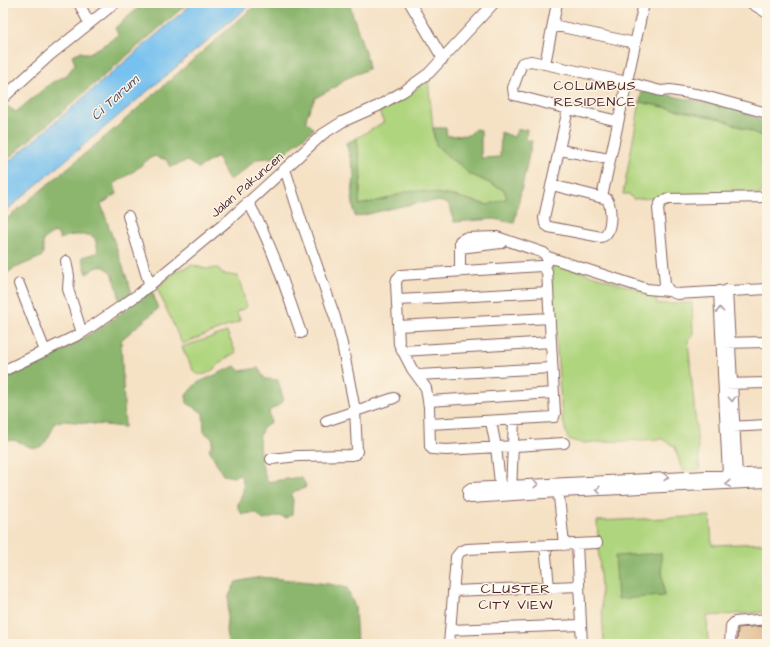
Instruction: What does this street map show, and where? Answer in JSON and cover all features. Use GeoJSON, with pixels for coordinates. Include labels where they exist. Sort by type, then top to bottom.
{"type":"FeatureCollection","features":[{"type":"Feature","properties":{"kind":"street"},"geometry":{"type":"LineString","coordinates":[[79,3],[89,23]]}},
{"type":"Feature","properties":{"kind":"street"},"geometry":{"type":"LineString","coordinates":[[3,98],[28,74],[115,3]]}},
{"type":"Feature","properties":{"kind":"street"},"geometry":{"type":"LineString","coordinates":[[410,3],[442,59]]}},
{"type":"Feature","properties":{"kind":"street"},"geometry":{"type":"LineString","coordinates":[[545,64],[557,3]]}},
{"type":"Feature","properties":{"kind":"street"},"geometry":{"type":"LineString","coordinates":[[602,197],[644,3]]}},
{"type":"Feature","properties":{"kind":"street","name":"Jalan Pakuncen"},"geometry":{"type":"LineString","coordinates":[[3,371],[82,332],[150,286],[248,202],[323,134],[342,122],[378,106],[404,91],[429,73],[489,5]]}},
{"type":"Feature","properties":{"kind":"street"},"geometry":{"type":"LineString","coordinates":[[552,25],[635,42]]}},
{"type":"Feature","properties":{"kind":"street"},"geometry":{"type":"LineString","coordinates":[[618,121],[514,95],[513,88],[522,62],[531,61],[628,78],[661,91],[670,90],[701,95],[767,113]]}},
{"type":"Feature","properties":{"kind":"street"},"geometry":{"type":"LineString","coordinates":[[552,185],[607,199],[609,203],[608,232],[606,236],[601,237],[549,227],[545,224],[544,218],[568,109]]}},
{"type":"Feature","properties":{"kind":"street"},"geometry":{"type":"LineString","coordinates":[[560,150],[609,159]]}},
{"type":"Feature","properties":{"kind":"street"},"geometry":{"type":"LineString","coordinates":[[271,459],[298,456],[356,454],[355,410],[335,317],[285,169]]}},
{"type":"Feature","properties":{"kind":"street"},"geometry":{"type":"LineString","coordinates":[[669,291],[665,284],[658,208],[661,202],[668,199],[767,197]]}},
{"type":"Feature","properties":{"kind":"street"},"geometry":{"type":"LineString","coordinates":[[248,202],[261,224],[271,248],[301,333]]}},
{"type":"Feature","properties":{"kind":"street"},"geometry":{"type":"LineString","coordinates":[[128,216],[150,286]]}},
{"type":"Feature","properties":{"kind":"street"},"geometry":{"type":"LineString","coordinates":[[460,272],[460,241],[465,238],[497,237],[544,253],[548,257],[646,289],[669,291],[677,294],[767,289]]}},
{"type":"Feature","properties":{"kind":"street"},"geometry":{"type":"LineString","coordinates":[[430,424],[491,422],[554,417],[550,318],[547,271],[545,268],[548,257]]}},
{"type":"Feature","properties":{"kind":"street"},"geometry":{"type":"LineString","coordinates":[[66,261],[69,272],[68,289],[82,332]]}},
{"type":"Feature","properties":{"kind":"street"},"geometry":{"type":"LineString","coordinates":[[545,268],[402,275],[397,279],[396,283],[399,344],[412,369],[418,375],[426,388],[429,401],[430,446],[432,449],[446,450],[564,443]]}},
{"type":"Feature","properties":{"kind":"street"},"geometry":{"type":"LineString","coordinates":[[19,284],[45,351]]}},
{"type":"Feature","properties":{"kind":"street"},"geometry":{"type":"LineString","coordinates":[[723,291],[732,475]]}},
{"type":"Feature","properties":{"kind":"street"},"geometry":{"type":"LineString","coordinates":[[398,300],[548,292]]}},
{"type":"Feature","properties":{"kind":"street"},"geometry":{"type":"LineString","coordinates":[[398,326],[550,318]]}},
{"type":"Feature","properties":{"kind":"street"},"geometry":{"type":"LineString","coordinates":[[402,351],[551,342]]}},
{"type":"Feature","properties":{"kind":"street"},"geometry":{"type":"LineString","coordinates":[[725,343],[767,342]]}},
{"type":"Feature","properties":{"kind":"street"},"geometry":{"type":"LineString","coordinates":[[418,375],[552,368]]}},
{"type":"Feature","properties":{"kind":"street"},"geometry":{"type":"LineString","coordinates":[[727,384],[767,383]]}},
{"type":"Feature","properties":{"kind":"street"},"geometry":{"type":"LineString","coordinates":[[429,401],[554,393]]}},
{"type":"Feature","properties":{"kind":"street"},"geometry":{"type":"LineString","coordinates":[[326,422],[355,410],[394,398]]}},
{"type":"Feature","properties":{"kind":"street"},"geometry":{"type":"LineString","coordinates":[[506,491],[514,420]]}},
{"type":"Feature","properties":{"kind":"street"},"geometry":{"type":"LineString","coordinates":[[491,422],[506,491]]}},
{"type":"Feature","properties":{"kind":"street"},"geometry":{"type":"LineString","coordinates":[[730,427],[767,425]]}},
{"type":"Feature","properties":{"kind":"street"},"geometry":{"type":"LineString","coordinates":[[506,491],[767,473]]}},
{"type":"Feature","properties":{"kind":"street"},"geometry":{"type":"LineString","coordinates":[[559,488],[767,482]]}},
{"type":"Feature","properties":{"kind":"street"},"geometry":{"type":"LineString","coordinates":[[559,488],[564,545]]}},
{"type":"Feature","properties":{"kind":"street"},"geometry":{"type":"LineString","coordinates":[[449,644],[456,557],[461,551],[467,549],[597,543]]}},
{"type":"Feature","properties":{"kind":"street"},"geometry":{"type":"LineString","coordinates":[[577,544],[582,644]]}},
{"type":"Feature","properties":{"kind":"street"},"geometry":{"type":"LineString","coordinates":[[545,546],[549,588]]}},
{"type":"Feature","properties":{"kind":"street"},"geometry":{"type":"LineString","coordinates":[[453,591],[579,586]]}},
{"type":"Feature","properties":{"kind":"street"},"geometry":{"type":"LineString","coordinates":[[730,644],[731,626],[735,622],[767,619]]}},
{"type":"Feature","properties":{"kind":"street"},"geometry":{"type":"LineString","coordinates":[[450,630],[581,625]]}},
{"type":"Feature","properties":{"kind":"green space"},"geometry":{"type":"Polygon","coordinates":[[[144,3],[188,3],[3,163],[3,106],[5,105],[16,112],[51,83],[67,75],[75,64],[72,55],[80,52],[88,54],[110,41],[118,34],[115,28],[144,3]]]}},
{"type":"Feature","properties":{"kind":"green space"},"geometry":{"type":"Polygon","coordinates":[[[258,3],[349,3],[368,62],[368,69],[343,80],[339,85],[315,98],[307,115],[306,121],[314,129],[280,157],[257,159],[242,172],[229,180],[217,157],[198,168],[187,161],[170,167],[166,159],[159,159],[156,156],[150,158],[114,184],[117,194],[101,204],[132,293],[120,302],[114,279],[108,269],[98,267],[87,274],[82,257],[96,253],[98,250],[95,238],[90,235],[78,235],[60,239],[58,234],[55,232],[43,240],[43,254],[41,257],[13,269],[3,276],[3,222],[112,131],[258,3]]]}},
{"type":"Feature","properties":{"kind":"green space"},"geometry":{"type":"Polygon","coordinates":[[[428,79],[434,138],[452,160],[459,164],[468,173],[504,190],[507,198],[488,205],[454,196],[408,191],[386,199],[359,205],[361,175],[357,138],[384,122],[379,112],[402,100],[428,79]]]}},
{"type":"Feature","properties":{"kind":"green space"},"geometry":{"type":"Polygon","coordinates":[[[642,90],[737,109],[767,123],[767,138],[721,119],[640,102],[642,90]]]}},
{"type":"Feature","properties":{"kind":"green space"},"geometry":{"type":"Polygon","coordinates":[[[640,102],[721,119],[767,138],[767,182],[761,194],[633,199],[629,194],[623,194],[640,102]]]}},
{"type":"Feature","properties":{"kind":"green space"},"geometry":{"type":"Polygon","coordinates":[[[433,128],[446,128],[447,136],[469,135],[475,129],[481,130],[481,158],[500,157],[501,132],[514,137],[517,130],[527,129],[526,140],[532,141],[514,223],[494,219],[454,222],[450,206],[439,201],[402,206],[355,217],[352,197],[354,172],[346,143],[357,138],[361,175],[359,205],[386,199],[408,191],[422,191],[454,196],[488,205],[507,198],[504,190],[468,173],[436,145],[433,128]]]}},
{"type":"Feature","properties":{"kind":"green space"},"geometry":{"type":"Polygon","coordinates":[[[553,263],[656,295],[657,304],[692,303],[693,335],[688,340],[700,470],[682,471],[675,447],[662,439],[581,443],[568,439],[562,418],[551,271],[553,263]]]}},
{"type":"Feature","properties":{"kind":"green space"},"geometry":{"type":"Polygon","coordinates":[[[192,265],[206,269],[218,268],[222,274],[238,276],[247,307],[236,312],[241,321],[182,344],[157,288],[177,271],[192,265]]]}},
{"type":"Feature","properties":{"kind":"green space"},"geometry":{"type":"Polygon","coordinates":[[[152,290],[158,309],[121,340],[125,427],[65,421],[55,422],[48,437],[42,445],[36,448],[17,441],[10,440],[3,443],[3,379],[52,357],[108,323],[152,290]]]}},
{"type":"Feature","properties":{"kind":"green space"},"geometry":{"type":"Polygon","coordinates":[[[227,332],[236,353],[231,355],[210,372],[200,374],[194,372],[182,347],[227,332]]]}},
{"type":"Feature","properties":{"kind":"green space"},"geometry":{"type":"Polygon","coordinates":[[[235,366],[240,371],[258,368],[265,379],[278,380],[283,398],[282,403],[269,411],[271,422],[262,430],[259,449],[267,482],[301,477],[306,485],[305,488],[295,491],[291,495],[293,500],[292,514],[286,518],[279,516],[263,520],[256,513],[242,514],[239,511],[238,503],[243,489],[242,478],[238,474],[234,477],[223,475],[209,449],[213,439],[204,432],[203,413],[187,403],[186,395],[197,383],[235,366]]]}},
{"type":"Feature","properties":{"kind":"green space"},"geometry":{"type":"Polygon","coordinates":[[[710,516],[712,545],[767,543],[767,612],[707,616],[708,644],[604,644],[597,521],[710,516]]]}},
{"type":"Feature","properties":{"kind":"green space"},"geometry":{"type":"Polygon","coordinates":[[[661,553],[664,596],[618,599],[615,556],[661,553]]]}},
{"type":"Feature","properties":{"kind":"green space"},"geometry":{"type":"Polygon","coordinates":[[[261,577],[329,584],[347,588],[355,607],[357,644],[228,644],[226,631],[229,596],[236,582],[261,577]]]}},
{"type":"Feature","properties":{"kind":"water","name":"Ci Tarum"},"geometry":{"type":"Polygon","coordinates":[[[193,3],[252,3],[3,213],[3,167],[193,3]]]}},
{"type":"Feature","properties":{"kind":"building"},"geometry":{"type":"Polygon","coordinates":[[[767,626],[767,644],[737,644],[738,628],[767,626]]]}},
{"type":"Feature","properties":{"kind":"district","name":"COLUMBUS RESIDENCE"},"geometry":{"type":"Point","coordinates":[595,94]}},
{"type":"Feature","properties":{"kind":"district","name":"CLUSTER CITY VIEW"},"geometry":{"type":"Point","coordinates":[516,598]}}]}
